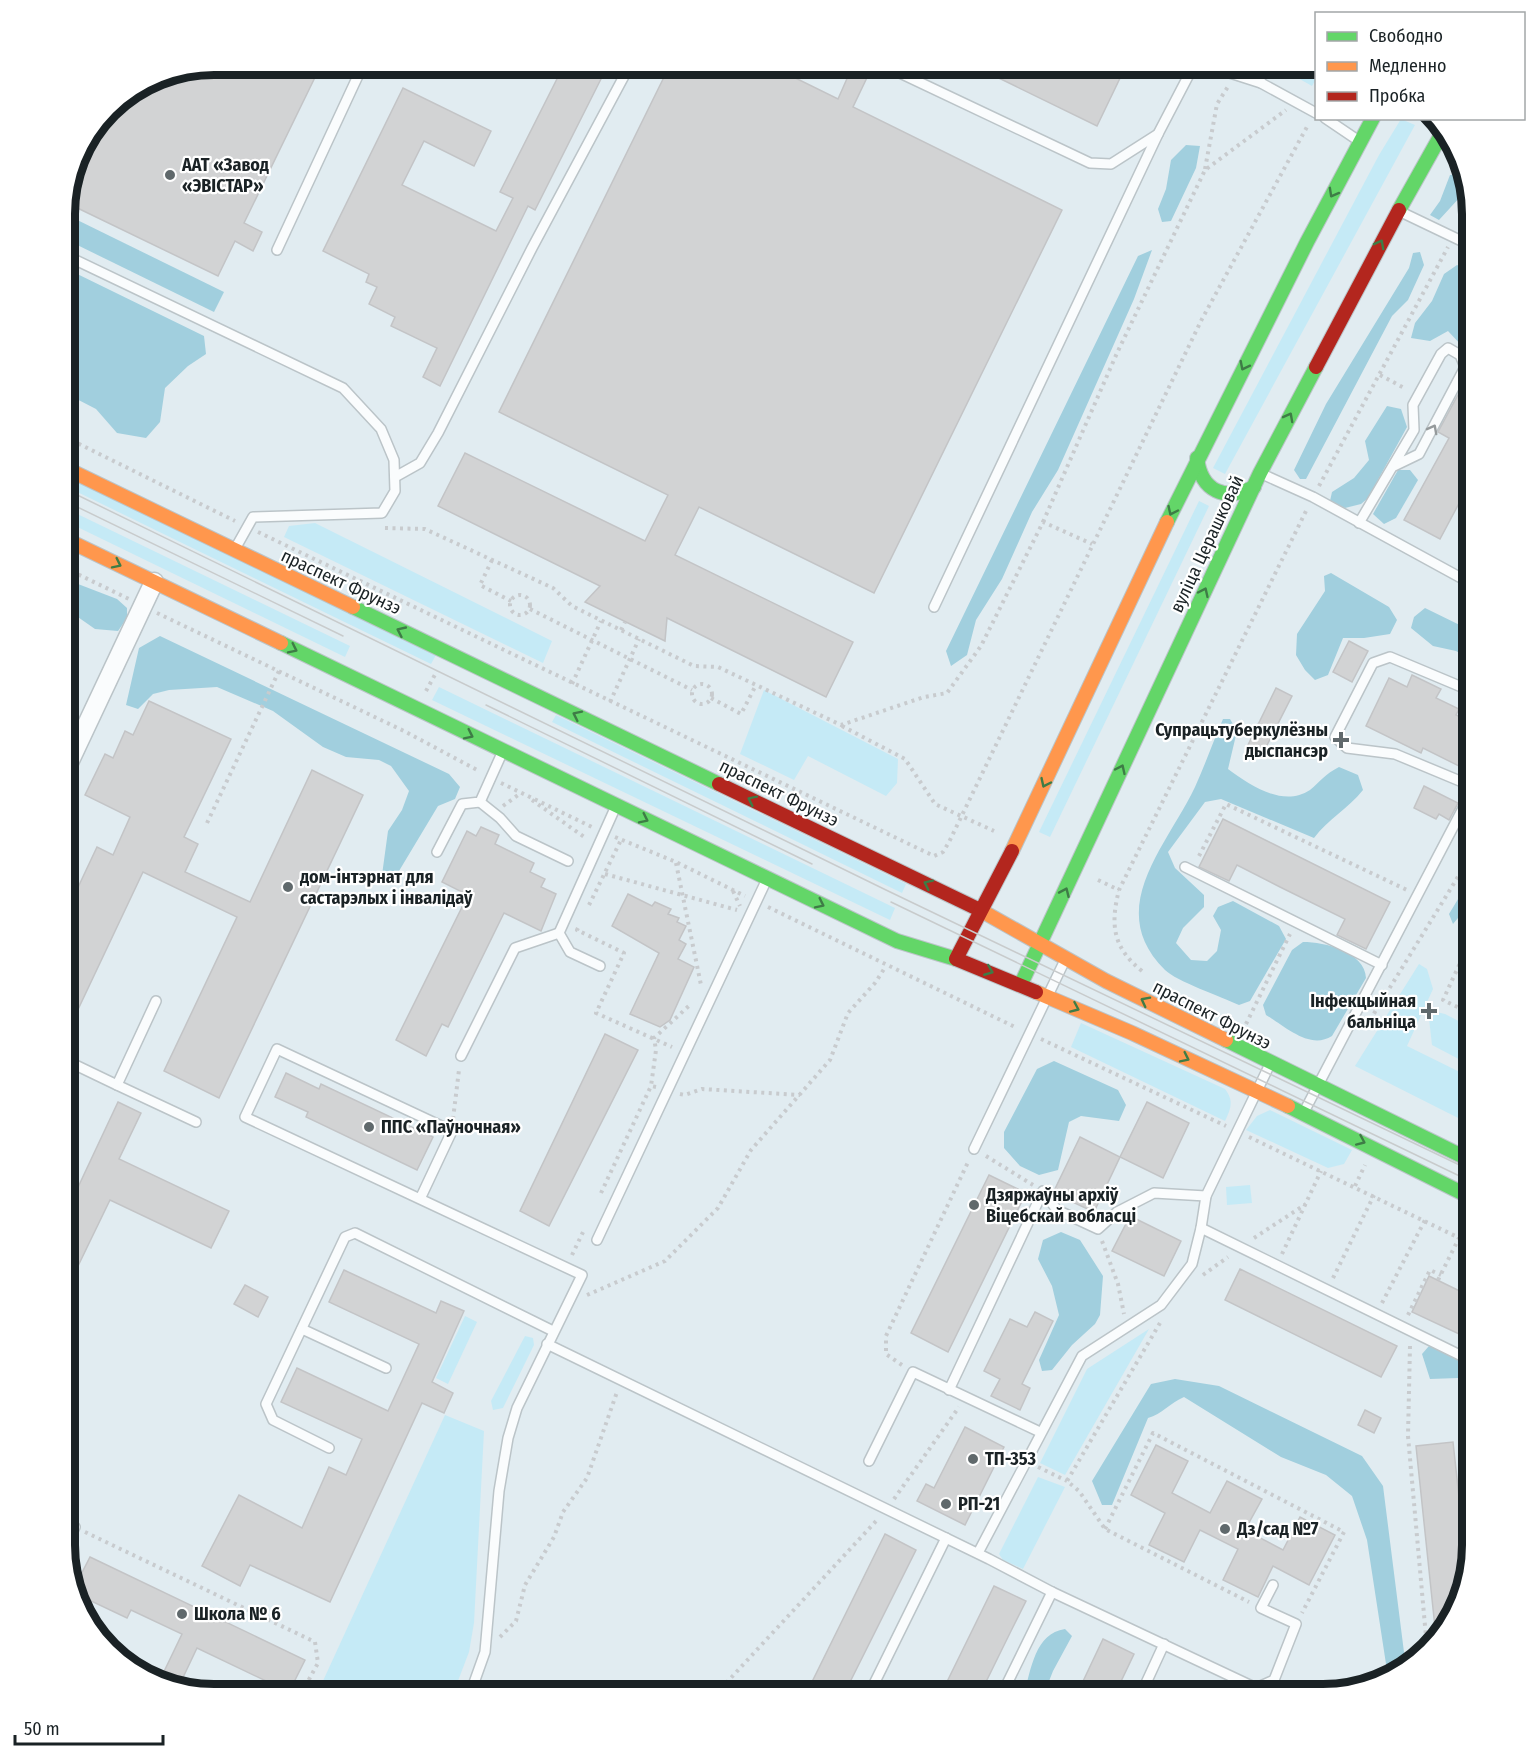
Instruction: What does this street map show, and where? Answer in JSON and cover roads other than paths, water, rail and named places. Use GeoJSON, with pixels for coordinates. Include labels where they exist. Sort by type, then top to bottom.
{"type":"FeatureCollection","features":[{"type":"Feature","properties":{"kind":"main road"},"geometry":{"type":"LineString","coordinates":[[956,958],[1017,842],[1197,458],[1372,120]]}},
{"type":"Feature","properties":{"kind":"main road","name":"вуліца Церашковай"},"geometry":{"type":"LineString","coordinates":[[1022,984],[1260,473],[1398,211],[1439,138]]}},
{"type":"Feature","properties":{"kind":"main road"},"geometry":{"type":"LineString","coordinates":[[1197,458],[1199,476],[1210,490],[1219,494],[1237,496],[1254,488]]}},
{"type":"Feature","properties":{"kind":"main road","name":"праспект Фрунзэ"},"geometry":{"type":"LineString","coordinates":[[75,473],[980,910],[1065,960],[1270,1064],[1462,1156]]}},
{"type":"Feature","properties":{"kind":"main road"},"geometry":{"type":"LineString","coordinates":[[75,544],[897,941],[956,958],[1022,984],[1374,1147],[1462,1192]]}},
{"type":"Feature","properties":{"kind":"street"},"geometry":{"type":"LineString","coordinates":[[75,750],[154,582]]}},
{"type":"Feature","properties":{"kind":"lane"},"geometry":{"type":"LineString","coordinates":[[277,250],[358,75]]}},
{"type":"Feature","properties":{"kind":"lane"},"geometry":{"type":"LineString","coordinates":[[395,477],[420,463],[438,433],[532,248],[625,75]]}},
{"type":"Feature","properties":{"kind":"lane"},"geometry":{"type":"LineString","coordinates":[[904,75],[1090,163],[1111,164],[1158,134]]}},
{"type":"Feature","properties":{"kind":"lane"},"geometry":{"type":"LineString","coordinates":[[933,607],[1158,134],[1189,75]]}},
{"type":"Feature","properties":{"kind":"lane"},"geometry":{"type":"LineString","coordinates":[[1235,75],[1261,83],[1315,112]]}},
{"type":"Feature","properties":{"kind":"lane"},"geometry":{"type":"LineString","coordinates":[[1258,75],[1261,83]]}},
{"type":"Feature","properties":{"kind":"lane"},"geometry":{"type":"LineString","coordinates":[[1328,120],[1361,142]]}},
{"type":"Feature","properties":{"kind":"lane"},"geometry":{"type":"LineString","coordinates":[[1398,211],[1462,241]]}},
{"type":"Feature","properties":{"kind":"lane"},"geometry":{"type":"LineString","coordinates":[[75,260],[343,388],[381,429],[394,460],[396,491],[382,513],[253,517],[234,551]]}},
{"type":"Feature","properties":{"kind":"lane"},"geometry":{"type":"LineString","coordinates":[[1359,523],[1414,430],[1413,405],[1440,354],[1448,348],[1460,354],[1462,359]]}},
{"type":"Feature","properties":{"kind":"lane"},"geometry":{"type":"LineString","coordinates":[[1392,467],[1419,454],[1462,373]]}},
{"type":"Feature","properties":{"kind":"lane"},"geometry":{"type":"LineString","coordinates":[[1260,473],[1312,497],[1462,578]]}},
{"type":"Feature","properties":{"kind":"lane"},"geometry":{"type":"LineString","coordinates":[[1462,687],[1390,657],[1373,663],[1335,737],[1347,748],[1395,754],[1462,781]]}},
{"type":"Feature","properties":{"kind":"lane"},"geometry":{"type":"LineString","coordinates":[[480,802],[503,751]]}},
{"type":"Feature","properties":{"kind":"lane"},"geometry":{"type":"LineString","coordinates":[[437,852],[462,804],[480,802],[501,818],[516,836],[568,861]]}},
{"type":"Feature","properties":{"kind":"lane"},"geometry":{"type":"LineString","coordinates":[[461,1056],[515,948],[559,933],[606,834],[616,806]]}},
{"type":"Feature","properties":{"kind":"lane"},"geometry":{"type":"LineString","coordinates":[[1303,1114],[1462,812]]}},
{"type":"Feature","properties":{"kind":"lane"},"geometry":{"type":"LineString","coordinates":[[1185,867],[1382,966]]}},
{"type":"Feature","properties":{"kind":"lane"},"geometry":{"type":"LineString","coordinates":[[597,1240],[767,879]]}},
{"type":"Feature","properties":{"kind":"lane"},"geometry":{"type":"LineString","coordinates":[[559,933],[570,952],[600,966]]}},
{"type":"Feature","properties":{"kind":"lane"},"geometry":{"type":"LineString","coordinates":[[974,1149],[1065,960]]}},
{"type":"Feature","properties":{"kind":"lane"},"geometry":{"type":"LineString","coordinates":[[117,1085],[156,1001]]}},
{"type":"Feature","properties":{"kind":"lane"},"geometry":{"type":"LineString","coordinates":[[420,1199],[452,1131],[277,1049],[245,1117],[582,1275],[517,1408],[508,1438],[499,1491],[485,1652],[474,1684]]}},
{"type":"Feature","properties":{"kind":"lane"},"geometry":{"type":"LineString","coordinates":[[978,1553],[1082,1356],[1161,1305],[1192,1264],[1206,1196],[1270,1064]]}},
{"type":"Feature","properties":{"kind":"lane"},"geometry":{"type":"LineString","coordinates":[[75,1065],[196,1122]]}},
{"type":"Feature","properties":{"kind":"lane"},"geometry":{"type":"LineString","coordinates":[[949,1390],[1043,1191],[1057,1210],[1098,1229],[1117,1212],[1154,1193],[1206,1196]]}},
{"type":"Feature","properties":{"kind":"lane"},"geometry":{"type":"LineString","coordinates":[[1201,1228],[1462,1356]]}},
{"type":"Feature","properties":{"kind":"lane"},"geometry":{"type":"LineString","coordinates":[[329,1448],[273,1420],[266,1404],[345,1237],[355,1233],[553,1331]]}},
{"type":"Feature","properties":{"kind":"lane"},"geometry":{"type":"LineString","coordinates":[[302,1329],[386,1368]]}},
{"type":"Feature","properties":{"kind":"lane"},"geometry":{"type":"LineString","coordinates":[[547,1344],[1243,1684]]}},
{"type":"Feature","properties":{"kind":"lane"},"geometry":{"type":"LineString","coordinates":[[869,1461],[913,1372],[1040,1432]]}},
{"type":"Feature","properties":{"kind":"lane"},"geometry":{"type":"LineString","coordinates":[[874,1684],[946,1538]]}},
{"type":"Feature","properties":{"kind":"lane"},"geometry":{"type":"LineString","coordinates":[[1268,1684],[1274,1680],[1296,1624],[1261,1608],[1273,1585]]}},
{"type":"Feature","properties":{"kind":"lane"},"geometry":{"type":"LineString","coordinates":[[1007,1684],[1052,1592]]}},
{"type":"Feature","properties":{"kind":"lane"},"geometry":{"type":"LineString","coordinates":[[1146,1684],[1164,1644]]}},
{"type":"Feature","properties":{"kind":"tram line"},"geometry":{"type":"LineString","coordinates":[[75,494],[886,890],[1462,1166]]}},
{"type":"Feature","properties":{"kind":"tram line"},"geometry":{"type":"LineString","coordinates":[[75,506],[343,636]]}},
{"type":"Feature","properties":{"kind":"tram line"},"geometry":{"type":"LineString","coordinates":[[486,705],[812,864]]}},
{"type":"Feature","properties":{"kind":"tram line"},"geometry":{"type":"LineString","coordinates":[[891,902],[1462,1177]]}},
{"type":"Feature","properties":{"kind":"place","name":"ААТ «Завод «ЭВІСТАР»"},"geometry":{"type":"Point","coordinates":[170,175]}},
{"type":"Feature","properties":{"kind":"place","name":"Супрацьтуберкулёзны дыспансэр"},"geometry":{"type":"Point","coordinates":[1341,740]}},
{"type":"Feature","properties":{"kind":"place","name":"дом-інтэрнат для састарэлых і інвалідаў"},"geometry":{"type":"Point","coordinates":[288,887]}},
{"type":"Feature","properties":{"kind":"place","name":"Інфекцыйная бальніца"},"geometry":{"type":"Point","coordinates":[1429,1011]}},
{"type":"Feature","properties":{"kind":"place","name":"ППС «Паўночная»"},"geometry":{"type":"Point","coordinates":[369,1127]}},
{"type":"Feature","properties":{"kind":"place","name":"Дзяржаўны архіў Віцебскай вобласці"},"geometry":{"type":"Point","coordinates":[974,1205]}},
{"type":"Feature","properties":{"kind":"place","name":"ТП-353"},"geometry":{"type":"Point","coordinates":[973,1459]}},
{"type":"Feature","properties":{"kind":"place","name":"РП-21"},"geometry":{"type":"Point","coordinates":[946,1504]}},
{"type":"Feature","properties":{"kind":"place","name":"Дз/сад №7"},"geometry":{"type":"Point","coordinates":[1225,1529]}},
{"type":"Feature","properties":{"kind":"place","name":"Школа № 6"},"geometry":{"type":"Point","coordinates":[182,1614]}}]}
